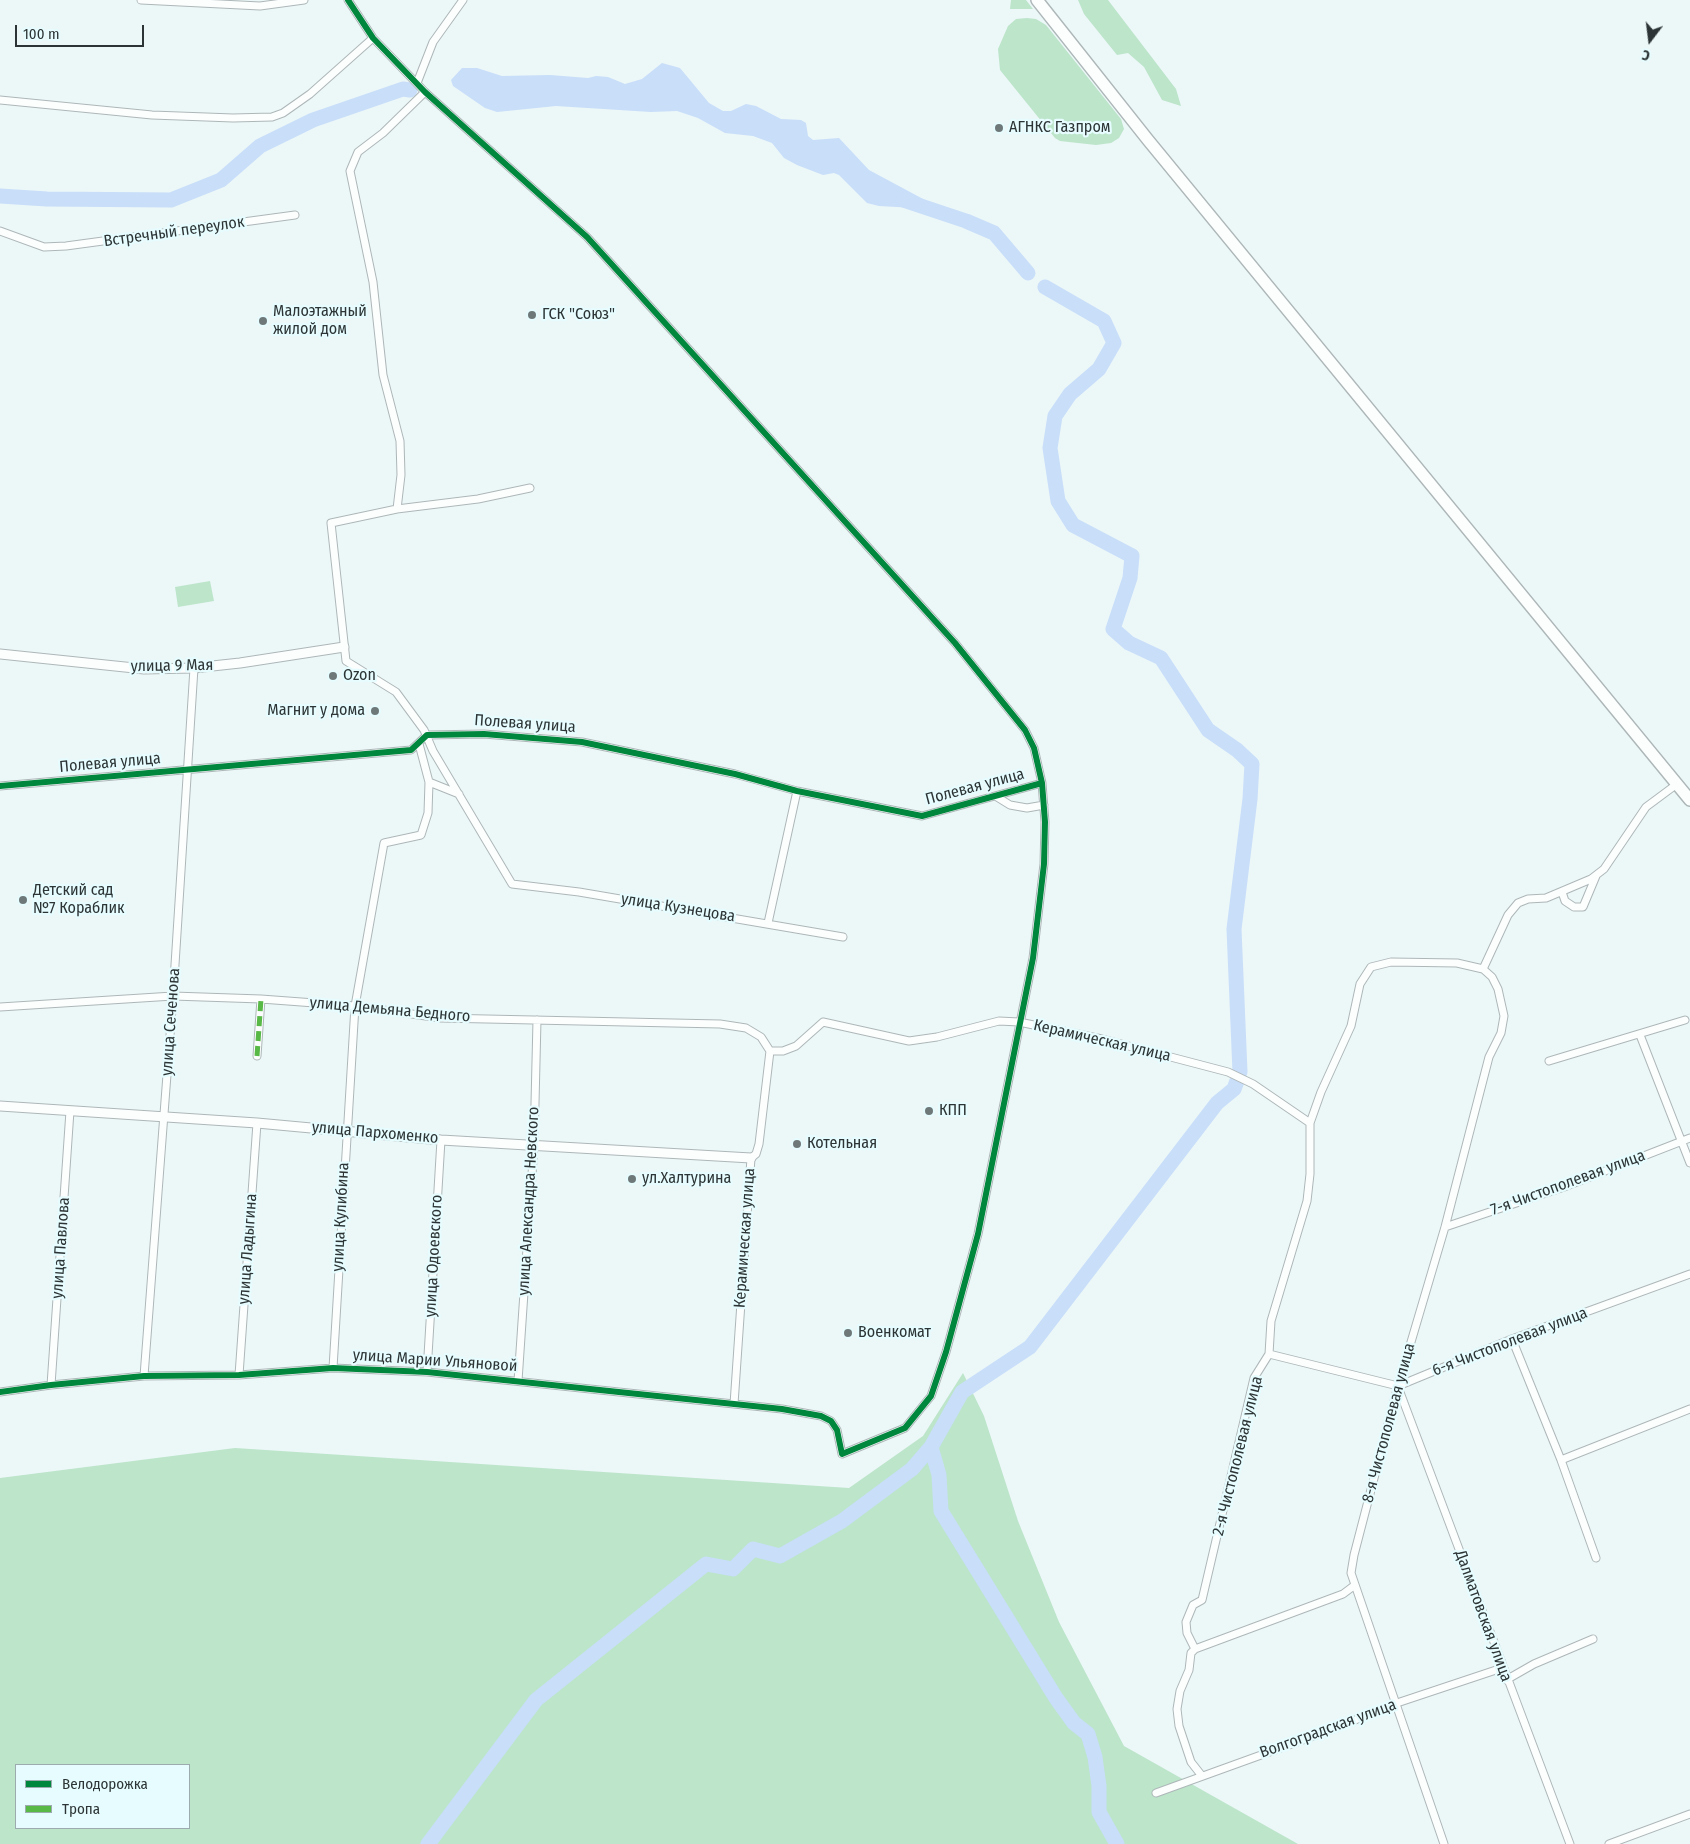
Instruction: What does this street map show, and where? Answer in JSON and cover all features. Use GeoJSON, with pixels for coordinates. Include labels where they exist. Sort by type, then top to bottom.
{"type":"FeatureCollection","features":[{"type":"Feature","properties":{"kind":"main road"},"geometry":{"type":"LineString","coordinates":[[1037,0],[1148,140],[1690,800]]}},
{"type":"Feature","properties":{"kind":"street"},"geometry":{"type":"LineString","coordinates":[[141,0],[260,6],[304,0]]}},
{"type":"Feature","properties":{"kind":"street"},"geometry":{"type":"LineString","coordinates":[[348,0],[373,38],[425,92],[587,238],[955,643],[1025,730],[1034,748],[1042,783],[1044,864],[1040,912],[1019,1022]]}},
{"type":"Feature","properties":{"kind":"street"},"geometry":{"type":"LineString","coordinates":[[417,83],[433,42],[463,0]]}},
{"type":"Feature","properties":{"kind":"street"},"geometry":{"type":"LineString","coordinates":[[0,100],[152,115],[233,118],[272,117],[283,113],[310,94],[373,38]]}},
{"type":"Feature","properties":{"kind":"street"},"geometry":{"type":"LineString","coordinates":[[397,508],[401,475],[400,441],[383,375],[373,282],[350,171],[358,152],[383,133],[425,92]]}},
{"type":"Feature","properties":{"kind":"street","name":"Встречный переулок"},"geometry":{"type":"LineString","coordinates":[[0,231],[44,247],[54,247],[295,215]]}},
{"type":"Feature","properties":{"kind":"street"},"geometry":{"type":"LineString","coordinates":[[460,794],[433,751],[427,735],[396,692],[346,661],[331,523],[397,508],[478,499],[530,488]]}},
{"type":"Feature","properties":{"kind":"street","name":"улица 9 Мая"},"geometry":{"type":"LineString","coordinates":[[0,654],[144,669],[194,668],[344,647]]}},
{"type":"Feature","properties":{"kind":"street","name":"улица Сеченова"},"geometry":{"type":"LineString","coordinates":[[144,1376],[173,996],[194,668]]}},
{"type":"Feature","properties":{"kind":"street","name":"Полевая улица"},"geometry":{"type":"LineString","coordinates":[[427,735],[484,734],[582,742],[735,774],[798,791],[922,816],[998,797],[1042,783]]}},
{"type":"Feature","properties":{"kind":"street"},"geometry":{"type":"LineString","coordinates":[[427,735],[419,744],[430,782],[460,794]]}},
{"type":"Feature","properties":{"kind":"street","name":"Полевая улица"},"geometry":{"type":"LineString","coordinates":[[0,786],[411,750],[419,744]]}},
{"type":"Feature","properties":{"kind":"street","name":"улица Кулибина"},"geometry":{"type":"LineString","coordinates":[[333,1368],[355,1006],[384,843],[420,835],[428,813],[430,782]]}},
{"type":"Feature","properties":{"kind":"street"},"geometry":{"type":"LineString","coordinates":[[1483,969],[1508,915],[1518,903],[1528,899],[1546,898],[1562,892],[1604,869],[1646,807],[1677,784]]}},
{"type":"Feature","properties":{"kind":"street"},"geometry":{"type":"LineString","coordinates":[[768,923],[798,791]]}},
{"type":"Feature","properties":{"kind":"street","name":"улица Кузнецова"},"geometry":{"type":"LineString","coordinates":[[460,794],[512,884],[579,892],[844,937]]}},
{"type":"Feature","properties":{"kind":"street"},"geometry":{"type":"LineString","coordinates":[[998,797],[1010,805],[1044,805]]}},
{"type":"Feature","properties":{"kind":"street"},"geometry":{"type":"LineString","coordinates":[[1562,892],[1565,901],[1574,907],[1583,907],[1597,874]]}},
{"type":"Feature","properties":{"kind":"street","name":"2-я Чистополевая улица"},"geometry":{"type":"LineString","coordinates":[[1196,1649],[1187,1633],[1186,1622],[1193,1605],[1202,1600],[1254,1378],[1269,1354],[1271,1320],[1307,1201],[1310,1174],[1310,1123],[1321,1092],[1351,1026],[1360,984],[1371,967],[1391,962],[1456,963],[1483,969]]}},
{"type":"Feature","properties":{"kind":"street","name":"8-я Чистополевая улица"},"geometry":{"type":"LineString","coordinates":[[1444,1844],[1351,1573],[1398,1386],[1445,1227],[1489,1057],[1501,1033],[1504,1016],[1498,989],[1492,977],[1483,969]]}},
{"type":"Feature","properties":{"kind":"street","name":"улица Демьяна Бедного"},"geometry":{"type":"LineString","coordinates":[[0,1007],[173,996],[261,999],[355,1006],[440,1018],[734,1025],[746,1028],[761,1037],[770,1051]]}},
{"type":"Feature","properties":{"kind":"street"},"geometry":{"type":"LineString","coordinates":[[257,1056],[261,999]]}},
{"type":"Feature","properties":{"kind":"street","name":"улица Александра Невского"},"geometry":{"type":"LineString","coordinates":[[518,1381],[534,1145],[537,1020]]}},
{"type":"Feature","properties":{"kind":"street"},"geometry":{"type":"LineString","coordinates":[[1549,1061],[1685,1020]]}},
{"type":"Feature","properties":{"kind":"street","name":"Керамическая улица"},"geometry":{"type":"LineString","coordinates":[[734,1404],[751,1158],[756,1154],[759,1144],[770,1051],[796,1046],[823,1022],[909,1041],[937,1037],[999,1021],[1019,1022],[1102,1039],[1228,1072],[1253,1084],[1310,1123]]}},
{"type":"Feature","properties":{"kind":"street","name":"улица Марии Ульяновой"},"geometry":{"type":"LineString","coordinates":[[0,1392],[51,1384],[144,1376],[239,1375],[333,1368],[427,1372],[782,1409],[826,1418],[837,1430],[842,1454],[905,1428],[931,1396],[946,1352],[978,1234],[1019,1022]]}},
{"type":"Feature","properties":{"kind":"street"},"geometry":{"type":"LineString","coordinates":[[1640,1035],[1690,1163]]}},
{"type":"Feature","properties":{"kind":"street","name":"улица Пархоменко"},"geometry":{"type":"LineString","coordinates":[[0,1106],[257,1123],[441,1140],[751,1158]]}},
{"type":"Feature","properties":{"kind":"street","name":"улица Павлова"},"geometry":{"type":"LineString","coordinates":[[51,1384],[70,1111]]}},
{"type":"Feature","properties":{"kind":"street","name":"улица Ладыгина"},"geometry":{"type":"LineString","coordinates":[[239,1375],[257,1123]]}},
{"type":"Feature","properties":{"kind":"street","name":"7-я Чистополевая улица"},"geometry":{"type":"LineString","coordinates":[[1445,1227],[1564,1186],[1690,1138]]}},
{"type":"Feature","properties":{"kind":"street","name":"улица Одоевского"},"geometry":{"type":"LineString","coordinates":[[427,1372],[441,1140]]}},
{"type":"Feature","properties":{"kind":"street","name":"6-я Чистополевая улица"},"geometry":{"type":"LineString","coordinates":[[1398,1386],[1512,1339],[1690,1274]]}},
{"type":"Feature","properties":{"kind":"street"},"geometry":{"type":"LineString","coordinates":[[1512,1339],[1561,1460],[1596,1558]]}},
{"type":"Feature","properties":{"kind":"street"},"geometry":{"type":"LineString","coordinates":[[1269,1354],[1398,1386]]}},
{"type":"Feature","properties":{"kind":"street","name":"Далматовская улица"},"geometry":{"type":"LineString","coordinates":[[1398,1386],[1506,1680],[1570,1844]]}},
{"type":"Feature","properties":{"kind":"street"},"geometry":{"type":"LineString","coordinates":[[1561,1460],[1690,1409]]}},
{"type":"Feature","properties":{"kind":"street"},"geometry":{"type":"LineString","coordinates":[[1202,1776],[1191,1762],[1177,1709],[1180,1690],[1189,1670],[1191,1653],[1196,1649],[1343,1594],[1355,1585]]}},
{"type":"Feature","properties":{"kind":"street"},"geometry":{"type":"LineString","coordinates":[[1506,1680],[1534,1664],[1593,1639]]}},
{"type":"Feature","properties":{"kind":"street","name":"Волгоградская улица"},"geometry":{"type":"LineString","coordinates":[[1156,1793],[1333,1730],[1397,1703],[1502,1668]]}},
{"type":"Feature","properties":{"kind":"street"},"geometry":{"type":"LineString","coordinates":[[1609,1844],[1690,1814]]}},
{"type":"Feature","properties":{"kind":"green space"},"geometry":{"type":"Polygon","coordinates":[[[1011,0],[1026,0],[1033,9],[1010,9],[1011,0]]]}},
{"type":"Feature","properties":{"kind":"green space"},"geometry":{"type":"Polygon","coordinates":[[[1078,0],[1108,0],[1176,89],[1181,106],[1162,100],[1144,67],[1128,53],[1117,55],[1084,14],[1078,0]]]}},
{"type":"Feature","properties":{"kind":"green space"},"geometry":{"type":"Polygon","coordinates":[[[1016,19],[1036,19],[1046,25],[1121,119],[1124,129],[1119,138],[1111,143],[1096,145],[1060,141],[1055,138],[1000,70],[998,49],[1008,26],[1016,19]]]}},
{"type":"Feature","properties":{"kind":"green space"},"geometry":{"type":"Polygon","coordinates":[[[210,581],[214,601],[178,607],[175,587],[210,581]]]}},
{"type":"Feature","properties":{"kind":"green space"},"geometry":{"type":"Polygon","coordinates":[[[963,1373],[984,1416],[1018,1521],[1059,1622],[1124,1746],[1298,1844],[0,1844],[0,1478],[235,1448],[849,1488],[923,1436],[963,1373]]]}},
{"type":"Feature","properties":{"kind":"water"},"geometry":{"type":"Polygon","coordinates":[[[662,63],[680,68],[709,103],[723,111],[731,111],[746,104],[756,106],[781,119],[801,120],[806,123],[808,136],[813,140],[839,138],[869,170],[925,200],[925,205],[915,208],[879,206],[867,203],[839,175],[834,173],[823,175],[797,165],[784,158],[772,143],[753,136],[725,133],[698,118],[677,111],[651,112],[556,106],[497,112],[485,108],[453,86],[451,80],[462,68],[477,68],[502,76],[550,75],[588,78],[596,76],[608,77],[625,84],[642,79],[662,63]]]}},
{"type":"Feature","properties":{"kind":"waterway"},"geometry":{"type":"LineString","coordinates":[[0,196],[47,199],[171,200],[221,180],[260,146],[313,120],[403,89],[410,90]]}},
{"type":"Feature","properties":{"kind":"waterway"},"geometry":{"type":"LineString","coordinates":[[903,200],[966,221],[994,233],[1028,273]]}},
{"type":"Feature","properties":{"kind":"waterway"},"geometry":{"type":"LineString","coordinates":[[1045,287],[1104,321],[1114,343],[1099,369],[1070,394],[1055,416],[1050,448],[1058,501],[1073,525],[1132,556],[1130,578],[1113,629],[1129,643],[1161,658],[1208,730],[1237,750],[1252,764],[1250,799],[1234,929],[1240,1072]]}},
{"type":"Feature","properties":{"kind":"waterway"},"geometry":{"type":"LineString","coordinates":[[428,1844],[536,1700],[706,1564],[733,1569],[753,1549],[780,1556],[842,1521],[912,1469],[931,1447],[962,1392],[1030,1347],[1217,1103],[1234,1089],[1237,1081]]}},
{"type":"Feature","properties":{"kind":"waterway"},"geometry":{"type":"LineString","coordinates":[[931,1447],[939,1475],[941,1511],[1056,1698],[1074,1723],[1088,1734],[1095,1757],[1099,1786],[1099,1812],[1117,1844]]}},
{"type":"Feature","properties":{"kind":"marked path"},"geometry":{"type":"LineString","coordinates":[[257,1056],[261,999]]}},
{"type":"Feature","properties":{"kind":"cycle path"},"geometry":{"type":"LineString","coordinates":[[0,1392],[144,1376],[239,1375],[333,1368],[427,1372],[782,1409],[821,1416],[831,1421],[837,1430],[842,1454],[905,1428],[931,1396],[946,1352],[978,1234],[1033,958],[1044,864],[1045,822],[1042,783],[1034,748],[1025,730],[955,643],[587,237],[425,92],[373,38],[348,0]]}},
{"type":"Feature","properties":{"kind":"cycle path"},"geometry":{"type":"LineString","coordinates":[[0,786],[411,750],[427,735],[484,734],[582,742],[735,774],[797,791],[922,816],[1042,783]]}},
{"type":"Feature","properties":{"kind":"place","name":"АГНКС Газпром"},"geometry":{"type":"Point","coordinates":[999,128]}},
{"type":"Feature","properties":{"kind":"place","name":"ГСК \"Союз\""},"geometry":{"type":"Point","coordinates":[532,315]}},
{"type":"Feature","properties":{"kind":"place","name":"Малоэтажный жилой дом"},"geometry":{"type":"Point","coordinates":[263,321]}},
{"type":"Feature","properties":{"kind":"place","name":"Ozon"},"geometry":{"type":"Point","coordinates":[333,676]}},
{"type":"Feature","properties":{"kind":"place","name":"Магнит у дома"},"geometry":{"type":"Point","coordinates":[375,711]}},
{"type":"Feature","properties":{"kind":"place","name":"Детский сад №7 Кораблик"},"geometry":{"type":"Point","coordinates":[23,900]}},
{"type":"Feature","properties":{"kind":"place","name":"КПП"},"geometry":{"type":"Point","coordinates":[929,1111]}},
{"type":"Feature","properties":{"kind":"place","name":"Котельная"},"geometry":{"type":"Point","coordinates":[797,1144]}},
{"type":"Feature","properties":{"kind":"place","name":"ул.Халтурина"},"geometry":{"type":"Point","coordinates":[632,1179]}},
{"type":"Feature","properties":{"kind":"place","name":"Военкомат"},"geometry":{"type":"Point","coordinates":[848,1333]}}]}
